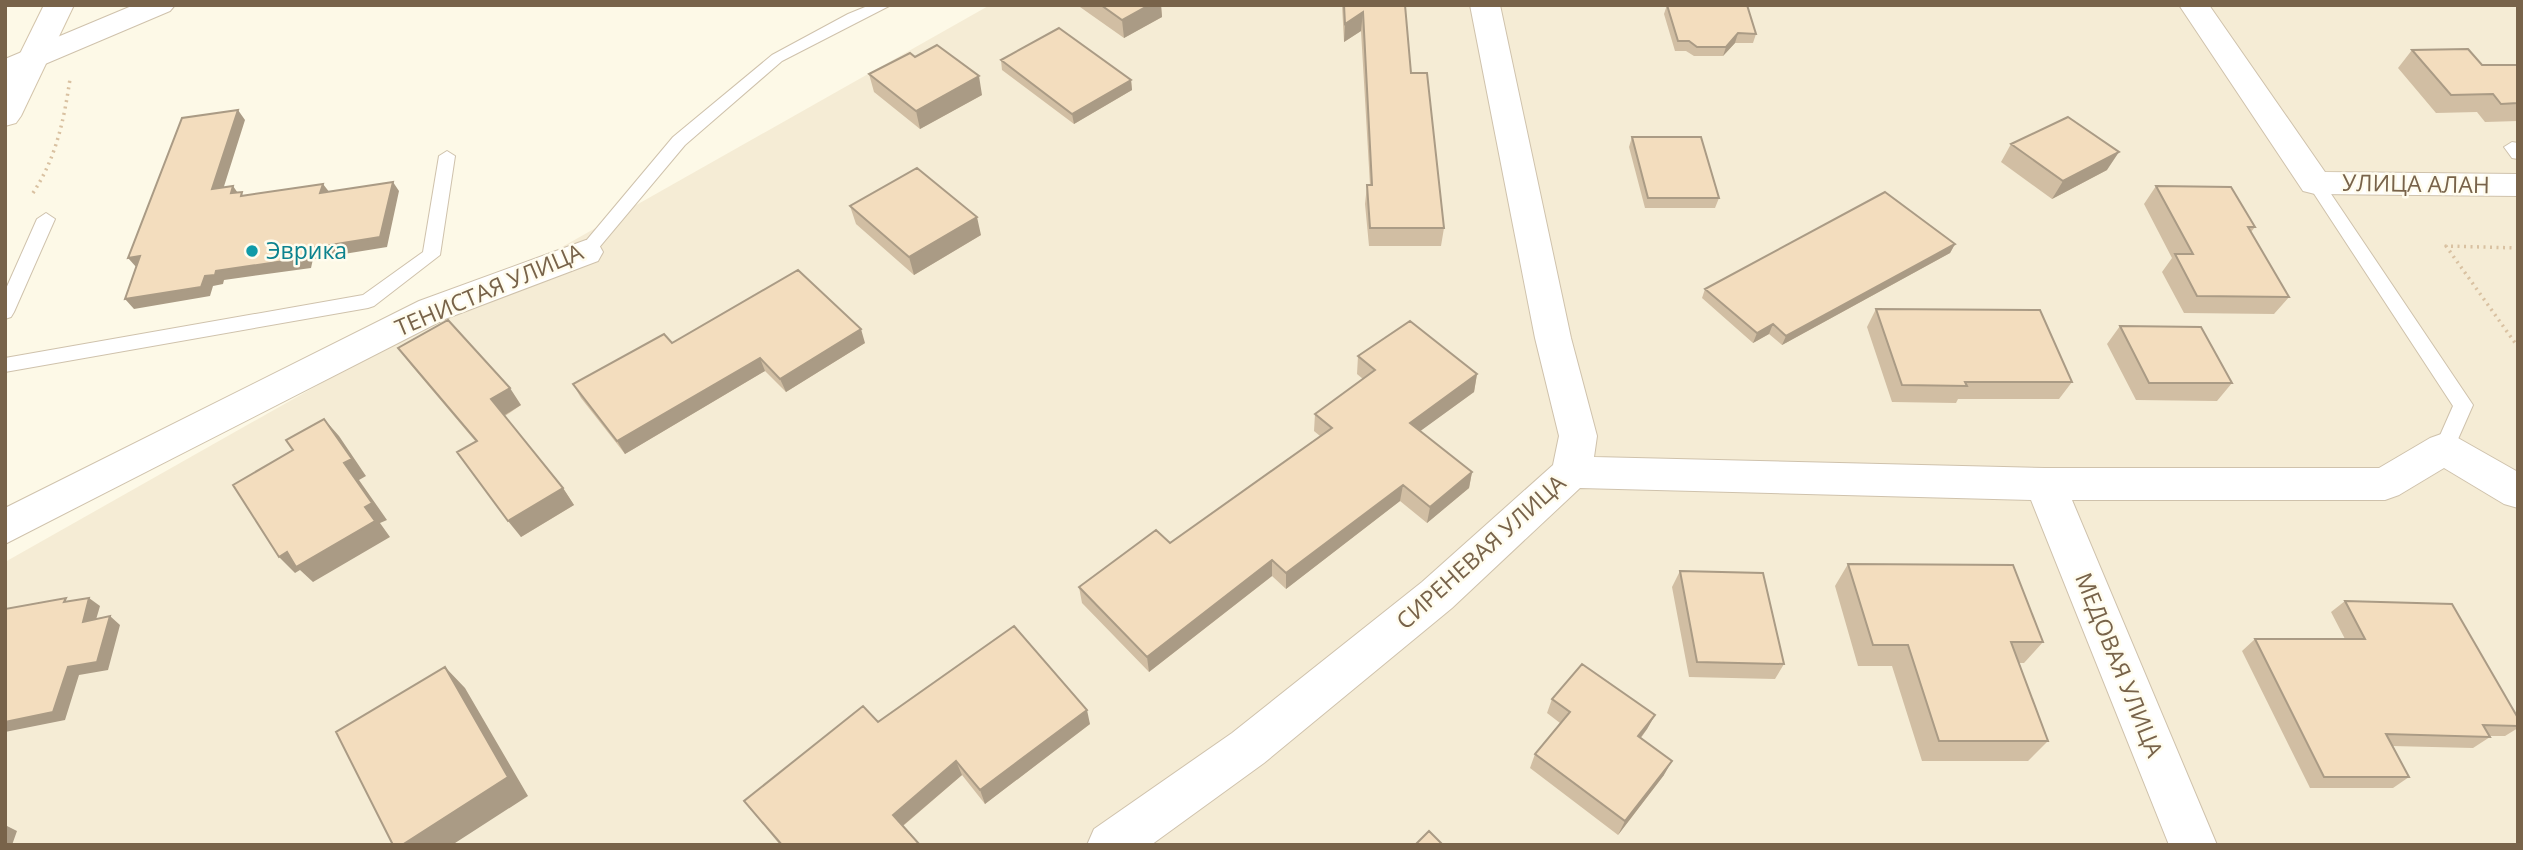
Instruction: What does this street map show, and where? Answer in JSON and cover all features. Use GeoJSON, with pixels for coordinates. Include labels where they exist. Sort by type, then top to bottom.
{"type":"FeatureCollection","features":[{"type":"Feature","properties":{"kind":"street"},"geometry":{"type":"LineString","coordinates":[[5,116],[59,5]]}},
{"type":"Feature","properties":{"kind":"street"},"geometry":{"type":"LineString","coordinates":[[5,71],[159,5]]}},
{"type":"Feature","properties":{"kind":"street","name":"СИРЕНЕВАЯ УЛИЦА"},"geometry":{"type":"LineString","coordinates":[[1111,845],[1248,748],[1406,621],[1571,472],[1578,436],[1553,338],[1485,5]]}},
{"type":"Feature","properties":{"kind":"street"},"geometry":{"type":"LineString","coordinates":[[2194,5],[2315,183]]}},
{"type":"Feature","properties":{"kind":"street","name":"УЛИЦА АЛАН"},"geometry":{"type":"LineString","coordinates":[[2315,183],[2518,185]]}},
{"type":"Feature","properties":{"kind":"street","name":"ТЕНИСТАЯ УЛИЦА"},"geometry":{"type":"LineString","coordinates":[[5,527],[432,310],[586,252]]}},
{"type":"Feature","properties":{"kind":"street"},"geometry":{"type":"LineString","coordinates":[[1571,472],[2045,484],[2385,484],[2444,449],[2518,492]]}},
{"type":"Feature","properties":{"kind":"street","name":"МЕДОВАЯ УЛИЦА"},"geometry":{"type":"LineString","coordinates":[[2045,484],[2193,845]]}},
{"type":"Feature","properties":{"kind":"lane","name":"ТЕНИСТАЯ УЛИЦА"},"geometry":{"type":"LineString","coordinates":[[586,252],[679,141],[777,58],[853,17],[884,5]]}},
{"type":"Feature","properties":{"kind":"lane"},"geometry":{"type":"LineString","coordinates":[[5,365],[368,301],[431,255],[447,156]]}},
{"type":"Feature","properties":{"kind":"lane"},"geometry":{"type":"LineString","coordinates":[[2315,183],[2463,405],[2444,449]]}},
{"type":"Feature","properties":{"kind":"lane"},"geometry":{"type":"LineString","coordinates":[[5,312],[46,219]]}},
{"type":"Feature","properties":{"kind":"path"},"geometry":{"type":"LineString","coordinates":[[29,198],[45,177],[65,118],[71,69],[92,35]]}},
{"type":"Feature","properties":{"kind":"path"},"geometry":{"type":"LineString","coordinates":[[2518,248],[2446,246],[2518,347]]}},
{"type":"Feature","properties":{"kind":"path"},"geometry":{"type":"LineString","coordinates":[[2512,339],[2518,342]]}},
{"type":"Feature","properties":{"kind":"shaded area"},"geometry":{"type":"Polygon","coordinates":[[[990,5],[2518,5],[2518,845],[5,845],[5,562],[990,5]]]}},
{"type":"Feature","properties":{"kind":"building"},"geometry":{"type":"Polygon","coordinates":[[[1101,5],[1149,5],[1122,20],[1101,5]]]}},
{"type":"Feature","properties":{"kind":"building"},"geometry":{"type":"Polygon","coordinates":[[[1344,5],[1405,5],[1411,73],[1427,73],[1444,228],[1370,228],[1367,185],[1372,185],[1363,12],[1345,24],[1344,5]]]}},
{"type":"Feature","properties":{"kind":"building"},"geometry":{"type":"Polygon","coordinates":[[[1667,5],[1747,5],[1756,34],[1738,33],[1726,47],[1697,47],[1689,41],[1678,41],[1667,5]]]}},
{"type":"Feature","properties":{"kind":"building"},"geometry":{"type":"Polygon","coordinates":[[[1059,28],[1131,80],[1072,114],[1001,60],[1059,28]]]}},
{"type":"Feature","properties":{"kind":"building"},"geometry":{"type":"Polygon","coordinates":[[[937,45],[979,76],[916,111],[869,74],[910,53],[915,57],[937,45]]]}},
{"type":"Feature","properties":{"kind":"building"},"geometry":{"type":"Polygon","coordinates":[[[2468,49],[2482,65],[2518,65],[2518,103],[2501,104],[2493,94],[2451,95],[2412,50],[2468,49]]]}},
{"type":"Feature","properties":{"kind":"building","name":"Эврика"},"geometry":{"type":"Polygon","coordinates":[[[238,110],[212,189],[233,186],[231,193],[242,192],[241,196],[323,184],[320,193],[393,182],[380,237],[306,249],[304,258],[216,271],[215,275],[205,276],[201,287],[125,299],[140,256],[128,258],[182,118],[238,110]]]}},
{"type":"Feature","properties":{"kind":"building"},"geometry":{"type":"Polygon","coordinates":[[[2068,117],[2119,152],[2063,181],[2011,144],[2068,117]]]}},
{"type":"Feature","properties":{"kind":"building"},"geometry":{"type":"Polygon","coordinates":[[[1632,137],[1701,137],[1719,198],[1648,198],[1632,137]]]}},
{"type":"Feature","properties":{"kind":"building"},"geometry":{"type":"Polygon","coordinates":[[[917,168],[977,217],[909,257],[850,206],[917,168]]]}},
{"type":"Feature","properties":{"kind":"building"},"geometry":{"type":"Polygon","coordinates":[[[2156,186],[2231,187],[2255,227],[2248,227],[2289,297],[2197,296],[2175,254],[2193,254],[2156,186]]]}},
{"type":"Feature","properties":{"kind":"building"},"geometry":{"type":"Polygon","coordinates":[[[1885,192],[1955,244],[1786,336],[1773,324],[1757,333],[1705,289],[1885,192]]]}},
{"type":"Feature","properties":{"kind":"building"},"geometry":{"type":"Polygon","coordinates":[[[798,270],[861,329],[780,379],[760,358],[617,441],[573,384],[664,334],[672,343],[798,270]]]}},
{"type":"Feature","properties":{"kind":"building"},"geometry":{"type":"Polygon","coordinates":[[[1876,309],[2040,310],[2072,382],[1965,382],[1967,386],[1902,385],[1876,309]]]}},
{"type":"Feature","properties":{"kind":"building"},"geometry":{"type":"Polygon","coordinates":[[[448,320],[510,388],[491,399],[563,488],[508,521],[457,452],[477,441],[398,348],[448,320]]]}},
{"type":"Feature","properties":{"kind":"building"},"geometry":{"type":"Polygon","coordinates":[[[1410,321],[1477,374],[1410,423],[1472,472],[1430,507],[1403,485],[1286,573],[1272,560],[1147,657],[1079,587],[1156,530],[1170,543],[1332,428],[1315,414],[1375,370],[1358,356],[1410,321]]]}},
{"type":"Feature","properties":{"kind":"building"},"geometry":{"type":"Polygon","coordinates":[[[2120,326],[2201,327],[2232,383],[2149,383],[2120,326]]]}},
{"type":"Feature","properties":{"kind":"building"},"geometry":{"type":"Polygon","coordinates":[[[324,419],[352,459],[344,463],[372,503],[365,507],[375,521],[296,567],[287,552],[279,557],[233,485],[293,450],[286,440],[324,419]]]}},
{"type":"Feature","properties":{"kind":"building"},"geometry":{"type":"Polygon","coordinates":[[[1848,564],[2013,565],[2043,642],[2011,642],[2048,741],[1939,741],[1908,645],[1873,645],[1848,564]]]}},
{"type":"Feature","properties":{"kind":"building"},"geometry":{"type":"Polygon","coordinates":[[[1680,571],[1763,573],[1784,664],[1697,662],[1680,571]]]}},
{"type":"Feature","properties":{"kind":"building"},"geometry":{"type":"Polygon","coordinates":[[[66,598],[64,602],[89,598],[83,622],[110,616],[97,662],[68,667],[53,712],[5,722],[5,609],[66,598]]]}},
{"type":"Feature","properties":{"kind":"building"},"geometry":{"type":"Polygon","coordinates":[[[2345,601],[2452,604],[2518,718],[2518,726],[2483,725],[2490,737],[2386,734],[2409,777],[2324,777],[2255,639],[2365,639],[2345,601]]]}},
{"type":"Feature","properties":{"kind":"building"},"geometry":{"type":"Polygon","coordinates":[[[1014,626],[1087,710],[980,790],[956,761],[893,815],[920,845],[782,845],[744,801],[863,706],[878,722],[1014,626]]]}},
{"type":"Feature","properties":{"kind":"building"},"geometry":{"type":"Polygon","coordinates":[[[1582,664],[1655,715],[1638,736],[1672,761],[1625,821],[1535,754],[1570,712],[1552,699],[1582,664]]]}},
{"type":"Feature","properties":{"kind":"building"},"geometry":{"type":"Polygon","coordinates":[[[445,667],[508,777],[402,845],[393,845],[336,732],[445,667]]]}},
{"type":"Feature","properties":{"kind":"building"},"geometry":{"type":"Polygon","coordinates":[[[1429,831],[1443,845],[1415,845],[1429,831]]]}},
{"type":"Feature","properties":{"kind":"place","name":"Эврика"},"geometry":{"type":"Point","coordinates":[252,251]}}]}
